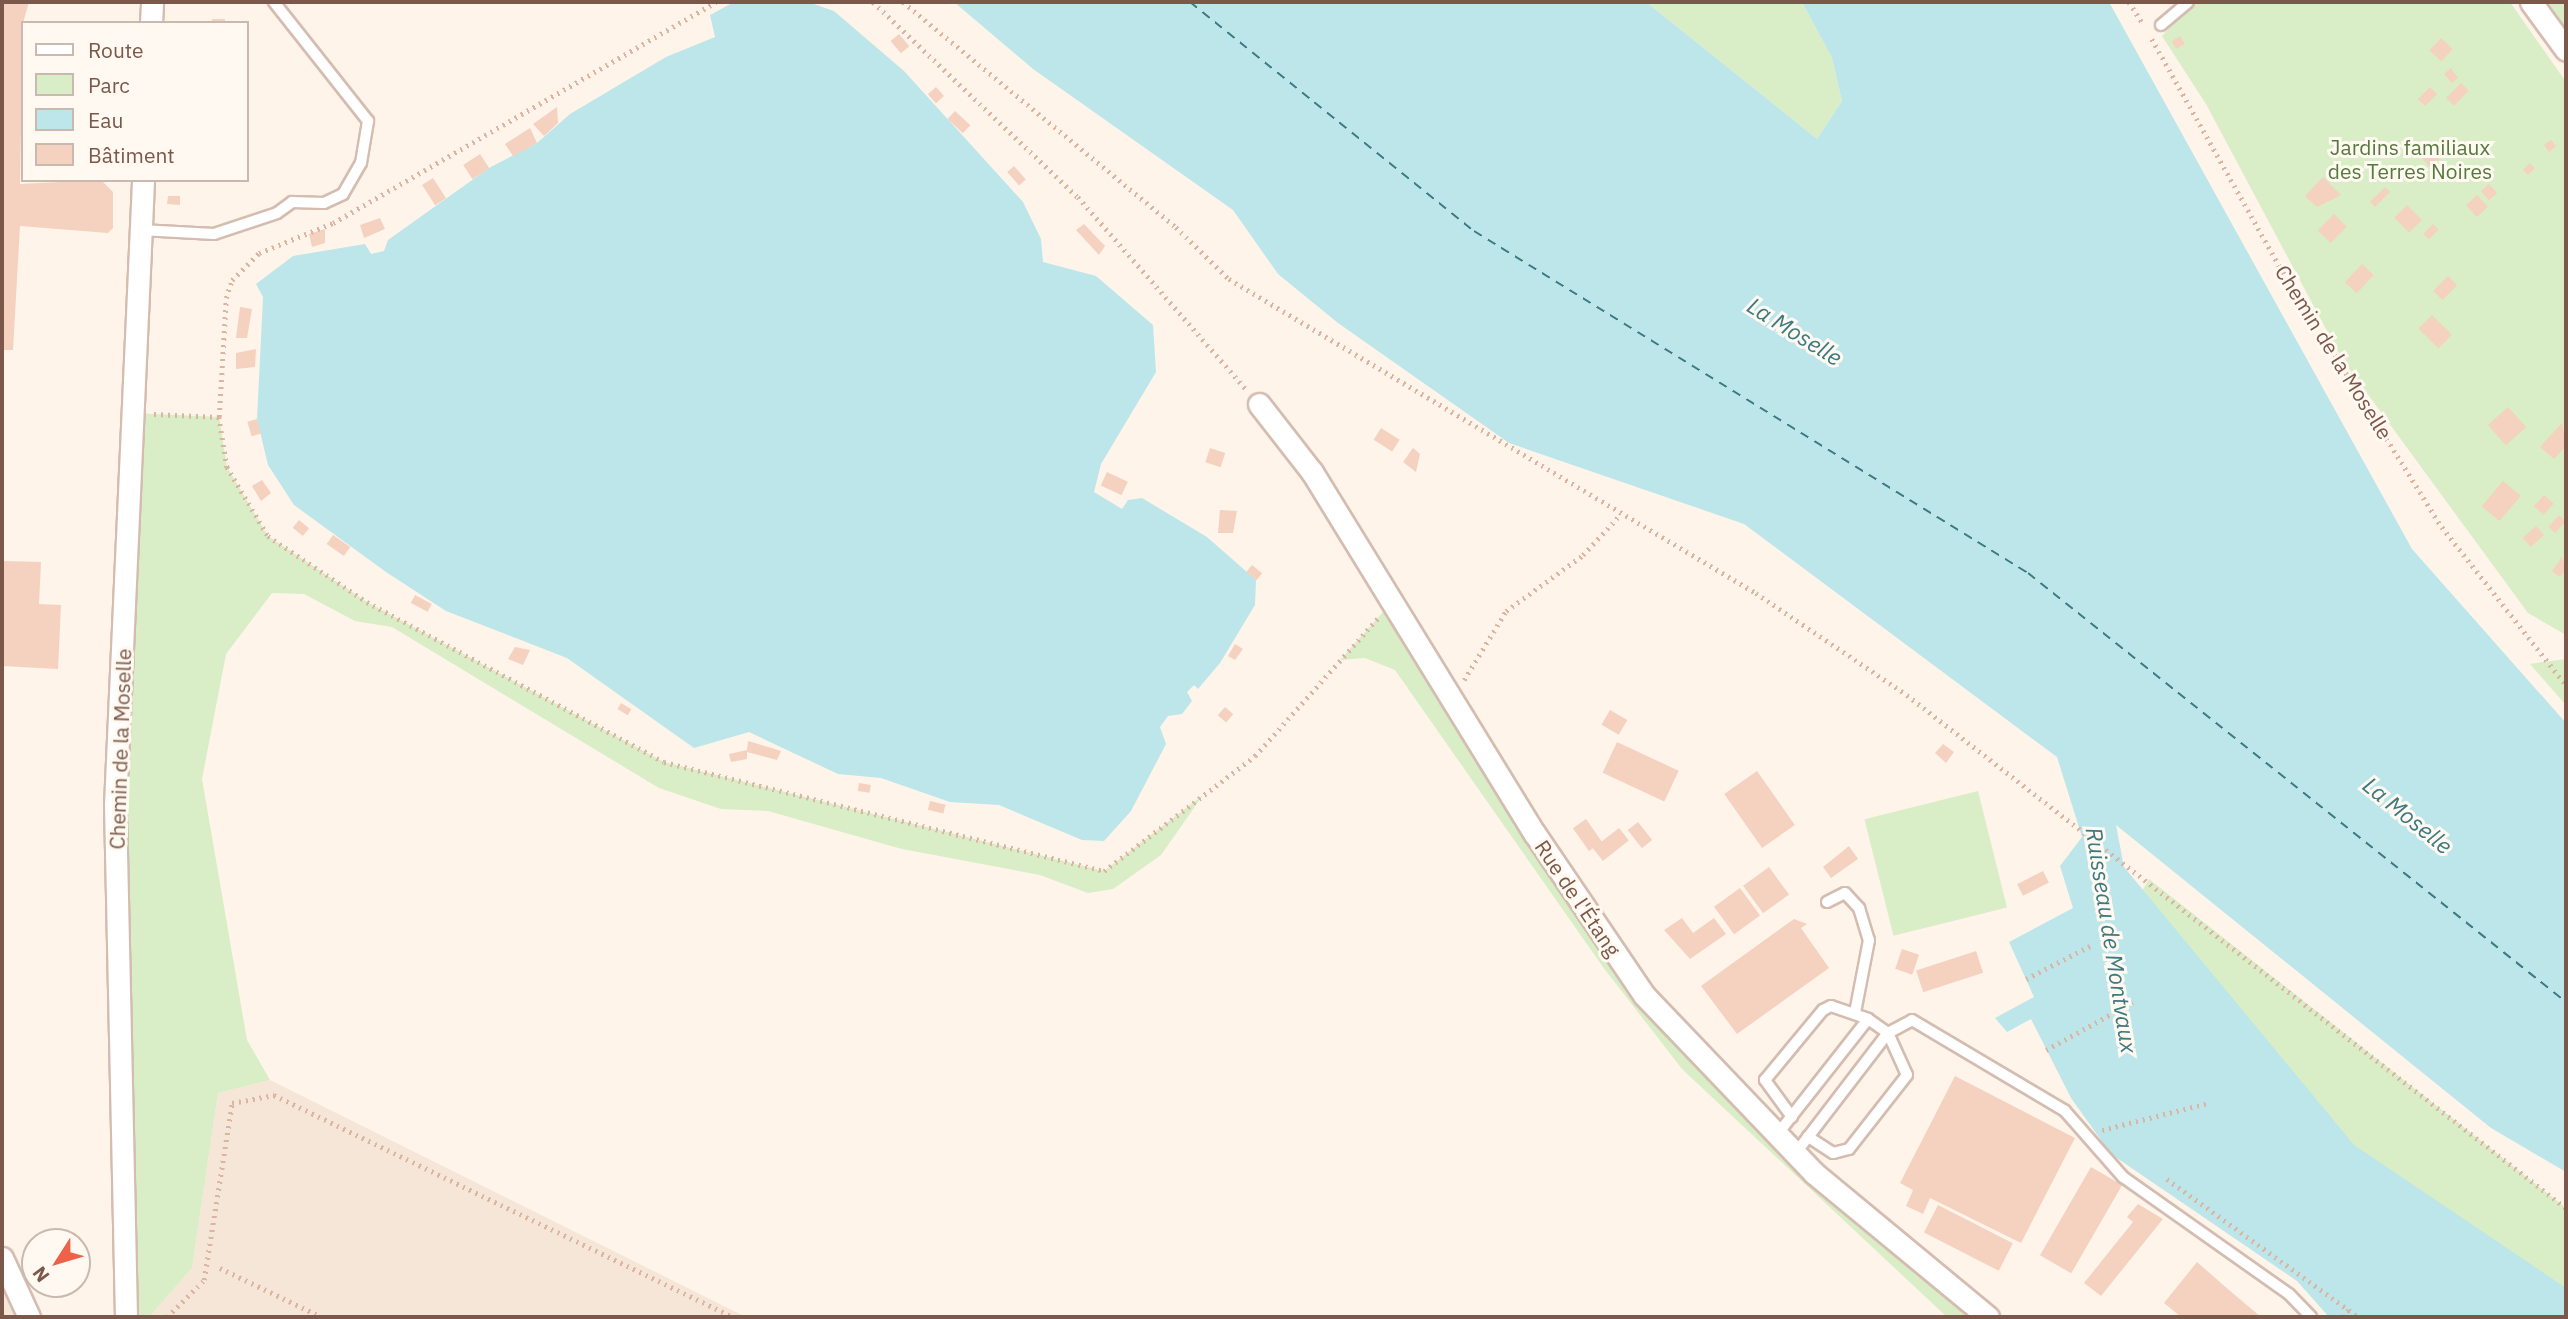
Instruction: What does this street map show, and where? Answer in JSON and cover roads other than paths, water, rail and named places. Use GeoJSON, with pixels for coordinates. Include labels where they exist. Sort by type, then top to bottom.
{"type":"FeatureCollection","features":[{"type":"Feature","properties":{"kind":"street"},"geometry":{"type":"LineString","coordinates":[[151,21],[152,2]]}},
{"type":"Feature","properties":{"kind":"street"},"geometry":{"type":"LineString","coordinates":[[2531,2],[2566,50]]}},
{"type":"Feature","properties":{"kind":"street","name":"Chemin de la Moselle"},"geometry":{"type":"LineString","coordinates":[[126,1317],[115,805],[143,182]]}},
{"type":"Feature","properties":{"kind":"street","name":"Rue de l'Étang"},"geometry":{"type":"LineString","coordinates":[[1259,404],[1312,472],[1454,700],[1644,995],[1795,1154],[1988,1317]]}},
{"type":"Feature","properties":{"kind":"street"},"geometry":{"type":"LineString","coordinates":[[2,1258],[29,1317]]}},
{"type":"Feature","properties":{"kind":"lane"},"geometry":{"type":"LineString","coordinates":[[141,230],[215,234],[292,202],[324,203],[343,194],[362,163],[368,121],[274,2]]}},
{"type":"Feature","properties":{"kind":"lane"},"geometry":{"type":"LineString","coordinates":[[2161,24],[2188,2]]}},
{"type":"Feature","properties":{"kind":"lane"},"geometry":{"type":"LineString","coordinates":[[1827,902],[1845,894],[1859,908],[1869,940],[1855,1013]]}},
{"type":"Feature","properties":{"kind":"lane"},"geometry":{"type":"LineString","coordinates":[[1792,1116],[1765,1080],[1823,1010],[1855,1013],[1888,1033],[1907,1074],[1858,1139],[1849,1149],[1833,1153],[1808,1137]]}},
{"type":"Feature","properties":{"kind":"lane"},"geometry":{"type":"LineString","coordinates":[[1776,1136],[1868,1019]]}},
{"type":"Feature","properties":{"kind":"lane"},"geometry":{"type":"LineString","coordinates":[[1795,1154],[1888,1033],[1912,1020],[2065,1111],[2123,1177],[2289,1294],[2311,1317]]}},
{"type":"Feature","properties":{"kind":"water"},"geometry":{"type":"Polygon","coordinates":[[[734,2],[808,2],[834,11],[904,71],[1023,202],[1041,239],[1043,262],[1096,276],[1153,325],[1156,372],[1101,464],[1094,492],[1122,509],[1128,500],[1142,498],[1207,537],[1256,580],[1255,605],[1220,663],[1198,689],[1194,685],[1187,692],[1192,701],[1182,714],[1168,716],[1160,727],[1166,744],[1131,811],[1104,841],[1082,840],[999,805],[950,802],[881,778],[838,774],[749,732],[694,748],[567,658],[446,611],[386,572],[294,505],[268,465],[257,419],[263,297],[256,284],[293,256],[365,244],[371,254],[384,251],[388,240],[489,168],[537,143],[570,114],[666,57],[715,37],[710,15],[734,2]]]}},
{"type":"Feature","properties":{"kind":"water"},"geometry":{"type":"Polygon","coordinates":[[[954,2],[1646,2],[1817,139],[1842,101],[1832,58],[1802,2],[2109,2],[2412,549],[2566,723],[2566,1172],[2491,1128],[2116,825],[2124,867],[2354,1145],[2566,1288],[2566,1317],[2329,1317],[2297,1281],[2111,1154],[2071,1098],[2031,1019],[2007,1032],[1995,1018],[2034,997],[2009,942],[2073,908],[2060,866],[2082,837],[2057,757],[1744,524],[1509,443],[1338,323],[1278,274],[1233,210],[1033,69],[954,2]]]}},
{"type":"Feature","properties":{"kind":"park label","name":"Jardins familiaux des Terres Noires"},"geometry":{"type":"Point","coordinates":[2410,159]}},
{"type":"Feature","properties":{"kind":"water label","name":"La Moselle"},"geometry":{"type":"Point","coordinates":[1795,331]}},
{"type":"Feature","properties":{"kind":"water label","name":"La Moselle"},"geometry":{"type":"Point","coordinates":[2408,815]}},
{"type":"Feature","properties":{"kind":"water label","name":"Ruisseau de Montvaux"},"geometry":{"type":"Point","coordinates":[2112,940]}}]}
